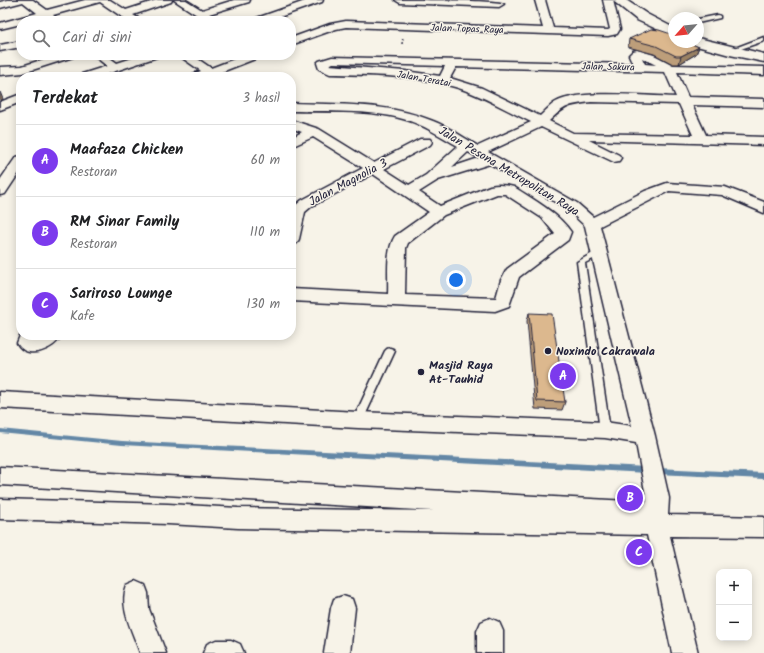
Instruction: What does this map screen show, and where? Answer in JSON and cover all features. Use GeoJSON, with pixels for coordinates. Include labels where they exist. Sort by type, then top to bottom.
{"type":"FeatureCollection","features":[{"type":"Feature","properties":{"kind":"main road"},"geometry":{"type":"LineString","coordinates":[[618,0],[642,17],[668,28]]}},
{"type":"Feature","properties":{"kind":"main road"},"geometry":{"type":"LineString","coordinates":[[704,44],[764,58]]}},
{"type":"Feature","properties":{"kind":"street"},"geometry":{"type":"LineString","coordinates":[[0,5],[20,0]]}},
{"type":"Feature","properties":{"kind":"street"},"geometry":{"type":"LineString","coordinates":[[26,0],[49,16]]}},
{"type":"Feature","properties":{"kind":"street"},"geometry":{"type":"LineString","coordinates":[[38,16],[97,0]]}},
{"type":"Feature","properties":{"kind":"street"},"geometry":{"type":"LineString","coordinates":[[103,0],[128,16]]}},
{"type":"Feature","properties":{"kind":"street"},"geometry":{"type":"LineString","coordinates":[[125,14],[167,0]]}},
{"type":"Feature","properties":{"kind":"street"},"geometry":{"type":"LineString","coordinates":[[179,0],[207,16]]}},
{"type":"Feature","properties":{"kind":"street"},"geometry":{"type":"LineString","coordinates":[[202,13],[246,0]]}},
{"type":"Feature","properties":{"kind":"street"},"geometry":{"type":"LineString","coordinates":[[272,16],[318,0]]}},
{"type":"Feature","properties":{"kind":"street"},"geometry":{"type":"LineString","coordinates":[[400,0],[499,13]]}},
{"type":"Feature","properties":{"kind":"street"},"geometry":{"type":"LineString","coordinates":[[540,0],[549,31]]}},
{"type":"Feature","properties":{"kind":"street","name":"Jalan Topas Raya"},"geometry":{"type":"LineString","coordinates":[[296,40],[334,26],[346,24],[499,13],[549,31],[608,33],[613,32],[615,29],[608,0]]}},
{"type":"Feature","properties":{"kind":"street"},"geometry":{"type":"LineString","coordinates":[[0,26],[16,22]]}},
{"type":"Feature","properties":{"kind":"street"},"geometry":{"type":"LineString","coordinates":[[0,48],[16,45]]}},
{"type":"Feature","properties":{"kind":"street"},"geometry":{"type":"LineString","coordinates":[[0,71],[23,69],[53,60]]}},
{"type":"Feature","properties":{"kind":"street"},"geometry":{"type":"LineString","coordinates":[[106,60],[116,68]]}},
{"type":"Feature","properties":{"kind":"street"},"geometry":{"type":"LineString","coordinates":[[103,72],[139,60]]}},
{"type":"Feature","properties":{"kind":"street"},"geometry":{"type":"LineString","coordinates":[[192,60],[210,72]]}},
{"type":"Feature","properties":{"kind":"street"},"geometry":{"type":"LineString","coordinates":[[220,72],[246,60]]}},
{"type":"Feature","properties":{"kind":"street","name":"Jalan Sakura"},"geometry":{"type":"LineString","coordinates":[[323,67],[323,63],[332,60],[764,71]]}},
{"type":"Feature","properties":{"kind":"street"},"geometry":{"type":"LineString","coordinates":[[444,80],[452,62]]}},
{"type":"Feature","properties":{"kind":"street","name":"Jalan Teratai"},"geometry":{"type":"LineString","coordinates":[[323,67],[330,70],[391,72],[444,80],[478,91],[614,158]]}},
{"type":"Feature","properties":{"kind":"street"},"geometry":{"type":"LineString","coordinates":[[669,68],[701,139]]}},
{"type":"Feature","properties":{"kind":"street"},"geometry":{"type":"LineString","coordinates":[[408,192],[431,178],[473,148],[541,122],[559,105],[568,101],[592,98],[764,103]]}},
{"type":"Feature","properties":{"kind":"street"},"geometry":{"type":"LineString","coordinates":[[1,105],[16,100]]}},
{"type":"Feature","properties":{"kind":"street","name":"Jalan Pesona Metropolitan Raya"},"geometry":{"type":"LineString","coordinates":[[296,107],[381,110],[408,116],[430,124],[572,206],[592,224],[646,442],[657,512],[685,653]]}},
{"type":"Feature","properties":{"kind":"street"},"geometry":{"type":"LineString","coordinates":[[296,126],[314,132],[373,168],[439,212]]}},
{"type":"Feature","properties":{"kind":"street"},"geometry":{"type":"LineString","coordinates":[[296,141],[314,132]]}},
{"type":"Feature","properties":{"kind":"street"},"geometry":{"type":"LineString","coordinates":[[570,136],[763,142]]}},
{"type":"Feature","properties":{"kind":"street","name":"Jalan Magnolia 3"},"geometry":{"type":"LineString","coordinates":[[296,218],[298,210],[307,203],[425,142]]}},
{"type":"Feature","properties":{"kind":"street"},"geometry":{"type":"LineString","coordinates":[[431,178],[492,159]]}},
{"type":"Feature","properties":{"kind":"street"},"geometry":{"type":"LineString","coordinates":[[0,191],[16,167]]}},
{"type":"Feature","properties":{"kind":"street"},"geometry":{"type":"LineString","coordinates":[[296,295],[495,305],[503,302],[507,293],[508,282],[513,273],[562,236],[562,232],[547,215],[509,190],[502,188],[487,191],[439,212],[401,240],[398,248],[396,300]]}},
{"type":"Feature","properties":{"kind":"street"},"geometry":{"type":"LineString","coordinates":[[592,224],[650,194],[667,188],[698,188],[725,191],[764,208]]}},
{"type":"Feature","properties":{"kind":"street"},"geometry":{"type":"LineString","coordinates":[[27,340],[26,343],[29,346],[44,343],[49,340]]}},
{"type":"Feature","properties":{"kind":"street"},"geometry":{"type":"LineString","coordinates":[[0,400],[358,420],[605,430],[646,442]]}},
{"type":"Feature","properties":{"kind":"street"},"geometry":{"type":"LineString","coordinates":[[0,476],[357,498],[657,512],[764,527]]}},
{"type":"Feature","properties":{"kind":"street"},"geometry":{"type":"LineString","coordinates":[[0,509],[246,518],[657,512]]}},
{"type":"Feature","properties":{"kind":"street"},"geometry":{"type":"LineString","coordinates":[[136,593],[137,609],[153,653]]}},
{"type":"Feature","properties":{"kind":"street"},"geometry":{"type":"LineString","coordinates":[[337,653],[343,608]]}},
{"type":"Feature","properties":{"kind":"street"},"geometry":{"type":"LineString","coordinates":[[216,653],[231,653]]}},
{"type":"Feature","properties":{"kind":"lane"},"geometry":{"type":"LineString","coordinates":[[704,20],[718,17]]}},
{"type":"Feature","properties":{"kind":"lane"},"geometry":{"type":"LineString","coordinates":[[730,51],[764,39]]}},
{"type":"Feature","properties":{"kind":"lane"},"geometry":{"type":"LineString","coordinates":[[598,253],[581,262],[605,430]]}},
{"type":"Feature","properties":{"kind":"lane"},"geometry":{"type":"LineString","coordinates":[[358,420],[390,351]]}},
{"type":"Feature","properties":{"kind":"building"},"geometry":{"type":"Polygon","coordinates":[[[651,29],[659,30],[668,33],[668,48],[697,48],[681,56],[676,56],[656,46],[629,39],[651,29]]]}},
{"type":"Feature","properties":{"kind":"building"},"geometry":{"type":"Polygon","coordinates":[[[529,313],[552,314],[565,402],[537,401],[529,313]]]}},
{"type":"Feature","properties":{"kind":"waterway"},"geometry":{"type":"LineString","coordinates":[[0,431],[122,443],[647,470]]}},
{"type":"Feature","properties":{"kind":"waterway"},"geometry":{"type":"LineString","coordinates":[[657,471],[764,476]]}},
{"type":"Feature","properties":{"kind":"place","name":"Noxindo Cakrawala"},"geometry":{"type":"Point","coordinates":[548,351]}},
{"type":"Feature","properties":{"kind":"place","name":"Masjid Raya At-Tauhid"},"geometry":{"type":"Point","coordinates":[421,372]}},
{"type":"Feature","properties":{"kind":"place","name":"Maafaza Chicken"},"geometry":{"type":"Point","coordinates":[563,376]}},
{"type":"Feature","properties":{"kind":"place","name":"RM Sinar Family"},"geometry":{"type":"Point","coordinates":[630,498]}},
{"type":"Feature","properties":{"kind":"place","name":"Sariroso Lounge"},"geometry":{"type":"Point","coordinates":[639,552]}}]}
